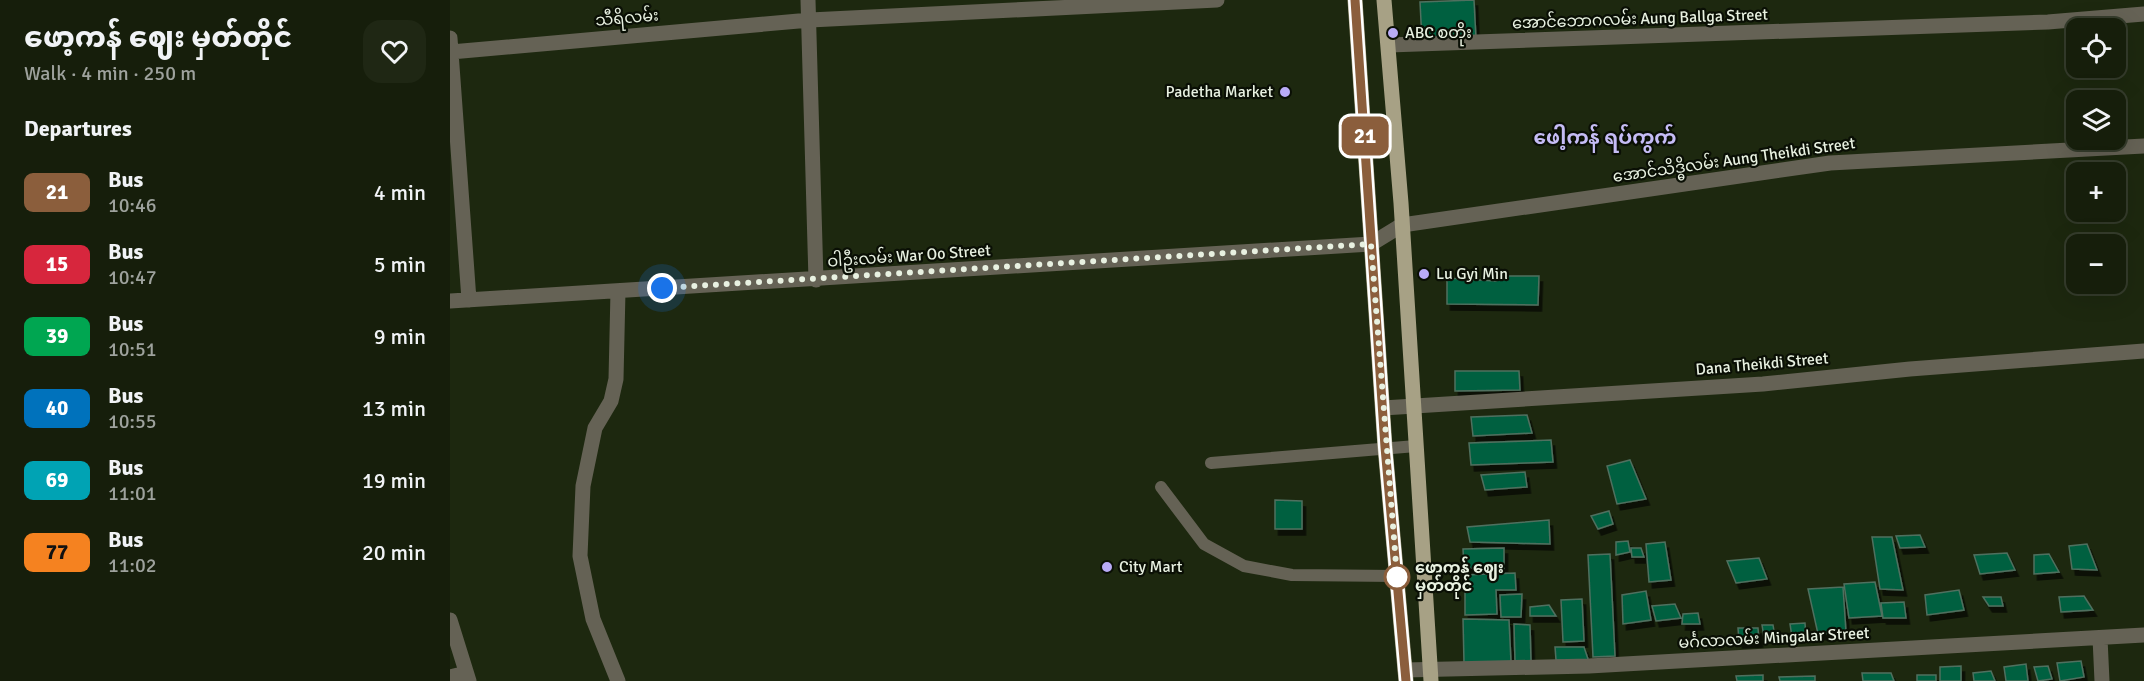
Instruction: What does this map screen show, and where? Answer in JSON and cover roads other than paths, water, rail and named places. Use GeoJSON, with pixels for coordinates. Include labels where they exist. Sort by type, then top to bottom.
{"type":"FeatureCollection","features":[{"type":"Feature","properties":{"kind":"main road"},"geometry":{"type":"LineString","coordinates":[[1355,0],[1385,447],[1405,676]]}},
{"type":"Feature","properties":{"kind":"main road"},"geometry":{"type":"LineString","coordinates":[[1384,0],[1402,225],[1431,675]]}},
{"type":"Feature","properties":{"kind":"main road"},"geometry":{"type":"LineString","coordinates":[[1397,576],[1424,575]]}},
{"type":"Feature","properties":{"kind":"street"},"geometry":{"type":"LineString","coordinates":[[808,0],[816,280]]}},
{"type":"Feature","properties":{"kind":"street","name":"သီရိလမ်း"},"geometry":{"type":"LineString","coordinates":[[451,45],[810,20],[1217,0]]}},
{"type":"Feature","properties":{"kind":"street","name":"အောင်ဘောဂလမ်း Aung Ballga Street"},"geometry":{"type":"LineString","coordinates":[[1389,45],[2048,22],[2144,14]]}},
{"type":"Feature","properties":{"kind":"street"},"geometry":{"type":"LineString","coordinates":[[451,45],[469,300]]}},
{"type":"Feature","properties":{"kind":"street","name":"အောင်သိဒ္ဓိလမ်း Aung Theikdi Street"},"geometry":{"type":"LineString","coordinates":[[1371,244],[1402,225],[1830,163],[2144,146]]}},
{"type":"Feature","properties":{"kind":"street","name":"ဝါဦးလမ်း War Oo Street"},"geometry":{"type":"LineString","coordinates":[[450,301],[774,279],[816,280],[1371,244]]}},
{"type":"Feature","properties":{"kind":"street"},"geometry":{"type":"LineString","coordinates":[[618,291],[616,379],[611,401],[595,428],[583,486],[580,556],[593,619],[618,681]]}},
{"type":"Feature","properties":{"kind":"street","name":"Dana Theikdi Street"},"geometry":{"type":"LineString","coordinates":[[1383,408],[1763,384],[1910,369],[2144,351]]}},
{"type":"Feature","properties":{"kind":"street"},"geometry":{"type":"LineString","coordinates":[[450,620],[468,677],[450,677]]}},
{"type":"Feature","properties":{"kind":"street","name":"မင်္ဂလာလမ်း Mingalar Street"},"geometry":{"type":"LineString","coordinates":[[1405,676],[2144,635]]}},
{"type":"Feature","properties":{"kind":"street"},"geometry":{"type":"LineString","coordinates":[[2100,638],[2102,681]]}},
{"type":"Feature","properties":{"kind":"lane"},"geometry":{"type":"LineString","coordinates":[[1211,463],[1416,446]]}},
{"type":"Feature","properties":{"kind":"lane"},"geometry":{"type":"LineString","coordinates":[[1161,487],[1204,543],[1244,566],[1292,575],[1397,576]]}},
{"type":"Feature","properties":{"kind":"place","name":"ABC စတိုး"},"geometry":{"type":"Point","coordinates":[1393,33]}},
{"type":"Feature","properties":{"kind":"place","name":"Padetha Market"},"geometry":{"type":"Point","coordinates":[1285,92]}},
{"type":"Feature","properties":{"kind":"place","name":"Lu Gyi Min"},"geometry":{"type":"Point","coordinates":[1424,274]}},
{"type":"Feature","properties":{"kind":"place","name":"City Mart"},"geometry":{"type":"Point","coordinates":[1107,567]}},
{"type":"Feature","properties":{"kind":"place","name":"ဖော့ကန် ဈေး မှတ်တိုင်"},"geometry":{"type":"Point","coordinates":[1397,577]}},
{"type":"Feature","properties":{"kind":"district","name":"ဖေါ့ကန် ရပ်ကွက်"},"geometry":{"type":"Point","coordinates":[1605,137]}}]}
